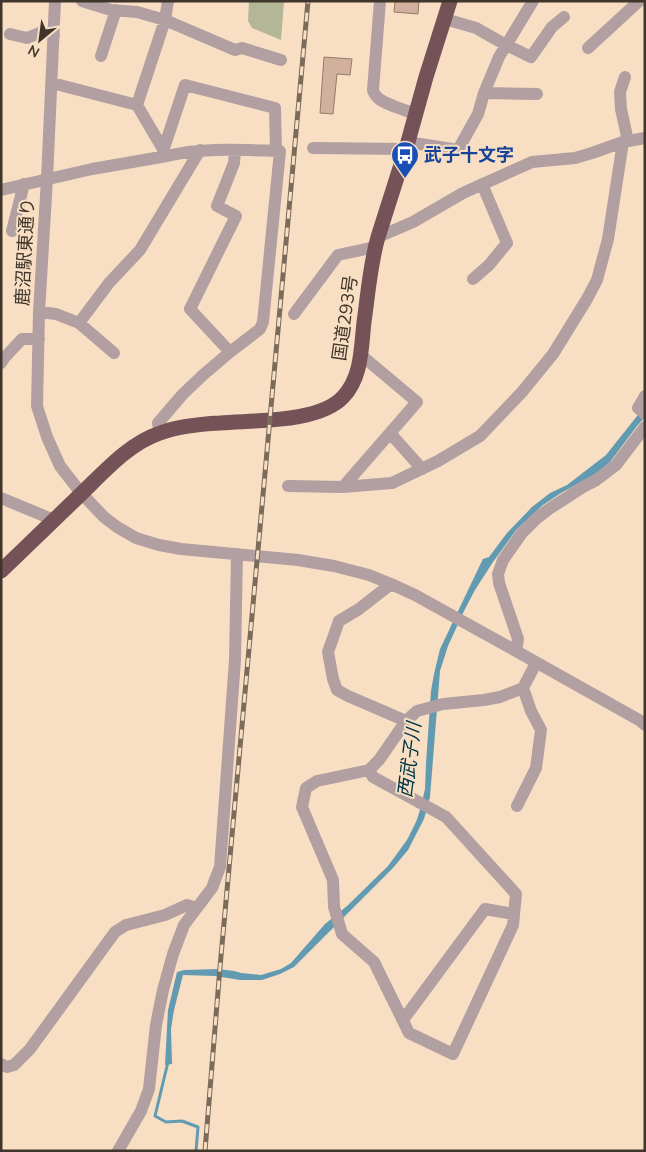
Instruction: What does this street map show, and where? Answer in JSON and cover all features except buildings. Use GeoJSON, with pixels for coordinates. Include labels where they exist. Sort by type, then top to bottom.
{"type":"FeatureCollection","features":[{"type":"Feature","properties":{"kind":"highway","name":"国道293号"},"geometry":{"type":"LineString","coordinates":[[1,571],[119,458],[134,447],[160,433],[196,425],[293,418],[315,414],[332,406],[343,397],[358,369],[370,278],[376,242],[383,216],[407,146],[450,1]]}},
{"type":"Feature","properties":{"kind":"street","name":"鹿沼駅東通り"},"geometry":{"type":"LineString","coordinates":[[55,1],[39,312],[37,406],[47,437],[60,466],[81,494],[117,528],[136,538],[159,546],[298,560],[334,566],[369,575],[391,584],[415,595],[536,662],[645,725]]}},
{"type":"Feature","properties":{"kind":"street"},"geometry":{"type":"LineString","coordinates":[[82,1],[138,12],[165,20],[234,50],[242,48],[280,60]]}},
{"type":"Feature","properties":{"kind":"street"},"geometry":{"type":"LineString","coordinates":[[137,105],[165,20],[168,1]]}},
{"type":"Feature","properties":{"kind":"street"},"geometry":{"type":"LineString","coordinates":[[380,1],[374,94],[383,101],[415,114]]}},
{"type":"Feature","properties":{"kind":"street"},"geometry":{"type":"LineString","coordinates":[[313,148],[407,146],[458,150],[478,114],[484,93],[499,57],[533,1]]}},
{"type":"Feature","properties":{"kind":"street"},"geometry":{"type":"LineString","coordinates":[[588,48],[639,1]]}},
{"type":"Feature","properties":{"kind":"street"},"geometry":{"type":"LineString","coordinates":[[102,56],[113,7]]}},
{"type":"Feature","properties":{"kind":"street"},"geometry":{"type":"LineString","coordinates":[[445,19],[476,28],[531,57],[552,27],[564,16]]}},
{"type":"Feature","properties":{"kind":"street"},"geometry":{"type":"LineString","coordinates":[[10,34],[28,38],[42,32],[54,35]]}},
{"type":"Feature","properties":{"kind":"street"},"geometry":{"type":"LineString","coordinates":[[288,486],[343,487],[392,483],[438,461],[480,436],[522,392],[553,354],[597,280],[608,239],[626,142],[620,92],[625,77]]}},
{"type":"Feature","properties":{"kind":"street"},"geometry":{"type":"LineString","coordinates":[[52,83],[137,105],[165,153]]}},
{"type":"Feature","properties":{"kind":"street"},"geometry":{"type":"LineString","coordinates":[[165,153],[185,84],[274,108],[276,151]]}},
{"type":"Feature","properties":{"kind":"street"},"geometry":{"type":"LineString","coordinates":[[484,93],[537,94]]}},
{"type":"Feature","properties":{"kind":"street"},"geometry":{"type":"LineString","coordinates":[[294,314],[338,255],[376,242],[463,193],[532,162],[575,158],[645,138]]}},
{"type":"Feature","properties":{"kind":"street"},"geometry":{"type":"LineString","coordinates":[[79,323],[109,283],[140,250],[200,150]]}},
{"type":"Feature","properties":{"kind":"street"},"geometry":{"type":"LineString","coordinates":[[1,190],[165,153],[200,150],[280,151],[263,322],[260,329],[230,352],[183,394],[158,423],[160,433]]}},
{"type":"Feature","properties":{"kind":"street"},"geometry":{"type":"LineString","coordinates":[[230,352],[190,309],[236,216],[217,206],[234,163],[234,150]]}},
{"type":"Feature","properties":{"kind":"street"},"geometry":{"type":"LineString","coordinates":[[12,231],[24,184]]}},
{"type":"Feature","properties":{"kind":"street"},"geometry":{"type":"LineString","coordinates":[[473,280],[489,265],[507,243],[482,184]]}},
{"type":"Feature","properties":{"kind":"street"},"geometry":{"type":"LineString","coordinates":[[39,312],[56,314],[79,323],[114,352]]}},
{"type":"Feature","properties":{"kind":"street"},"geometry":{"type":"LineString","coordinates":[[2,358],[22,339],[39,338]]}},
{"type":"Feature","properties":{"kind":"street"},"geometry":{"type":"LineString","coordinates":[[343,487],[417,402],[361,355]]}},
{"type":"Feature","properties":{"kind":"street"},"geometry":{"type":"LineString","coordinates":[[645,396],[638,408],[645,414]]}},
{"type":"Feature","properties":{"kind":"street"},"geometry":{"type":"LineString","coordinates":[[516,651],[518,639],[499,583],[498,574],[503,560],[522,533],[536,519],[564,498],[595,481],[616,465],[645,427]]}},
{"type":"Feature","properties":{"kind":"street"},"geometry":{"type":"LineString","coordinates":[[390,433],[422,469]]}},
{"type":"Feature","properties":{"kind":"street"},"geometry":{"type":"LineString","coordinates":[[1,498],[54,520]]}},
{"type":"Feature","properties":{"kind":"street"},"geometry":{"type":"LineString","coordinates":[[118,1151],[141,1112],[149,1088],[156,1025],[173,954],[184,925],[212,888],[220,867],[235,660],[237,554]]}},
{"type":"Feature","properties":{"kind":"street"},"geometry":{"type":"LineString","coordinates":[[391,584],[359,609],[339,621],[328,652],[337,690],[406,721]]}},
{"type":"Feature","properties":{"kind":"street"},"geometry":{"type":"LineString","coordinates":[[369,770],[373,777],[446,817],[516,894],[513,925],[453,1054],[409,1033],[374,962],[342,934],[334,907],[333,880],[302,807],[306,788],[317,781],[369,770],[379,760],[406,721],[417,711],[443,704],[484,700],[523,688],[536,662]]}},
{"type":"Feature","properties":{"kind":"street"},"geometry":{"type":"LineString","coordinates":[[517,806],[536,768],[541,730],[531,711],[523,688]]}},
{"type":"Feature","properties":{"kind":"street"},"geometry":{"type":"LineString","coordinates":[[1,1064],[7,1067],[14,1065],[30,1049],[116,932],[126,925],[165,915],[187,905],[197,908]]}},
{"type":"Feature","properties":{"kind":"street"},"geometry":{"type":"LineString","coordinates":[[403,1020],[485,909],[514,914]]}},
{"type":"Feature","properties":{"kind":"green space"},"geometry":{"type":"Polygon","coordinates":[[[249,1],[284,1],[281,40],[252,28],[248,21],[249,1]]]}},
{"type":"Feature","properties":{"kind":"water"},"geometry":{"type":"Polygon","coordinates":[[[645,406],[645,417],[610,462],[597,473],[543,505],[517,529],[475,590],[448,646],[440,671],[430,797],[424,819],[408,850],[393,868],[294,967],[262,980],[183,975],[171,1029],[172,1064],[165,1065],[168,1010],[177,972],[218,969],[261,975],[281,969],[291,963],[325,924],[347,906],[388,866],[407,840],[416,822],[425,789],[431,691],[440,649],[483,559],[489,557],[507,533],[532,507],[550,493],[567,485],[606,455],[645,406]]]}},
{"type":"Feature","properties":{"kind":"waterway","name":"西武子川"},"geometry":{"type":"LineString","coordinates":[[168,1062],[155,1116],[166,1122],[182,1121],[198,1127],[196,1151]]}},
{"type":"Feature","properties":{"kind":"railway"},"geometry":{"type":"LineString","coordinates":[[205,1151],[308,1]]}},
{"type":"Feature","properties":{"kind":"place","name":"武子十文字"},"geometry":{"type":"Point","coordinates":[405,179]}}]}
